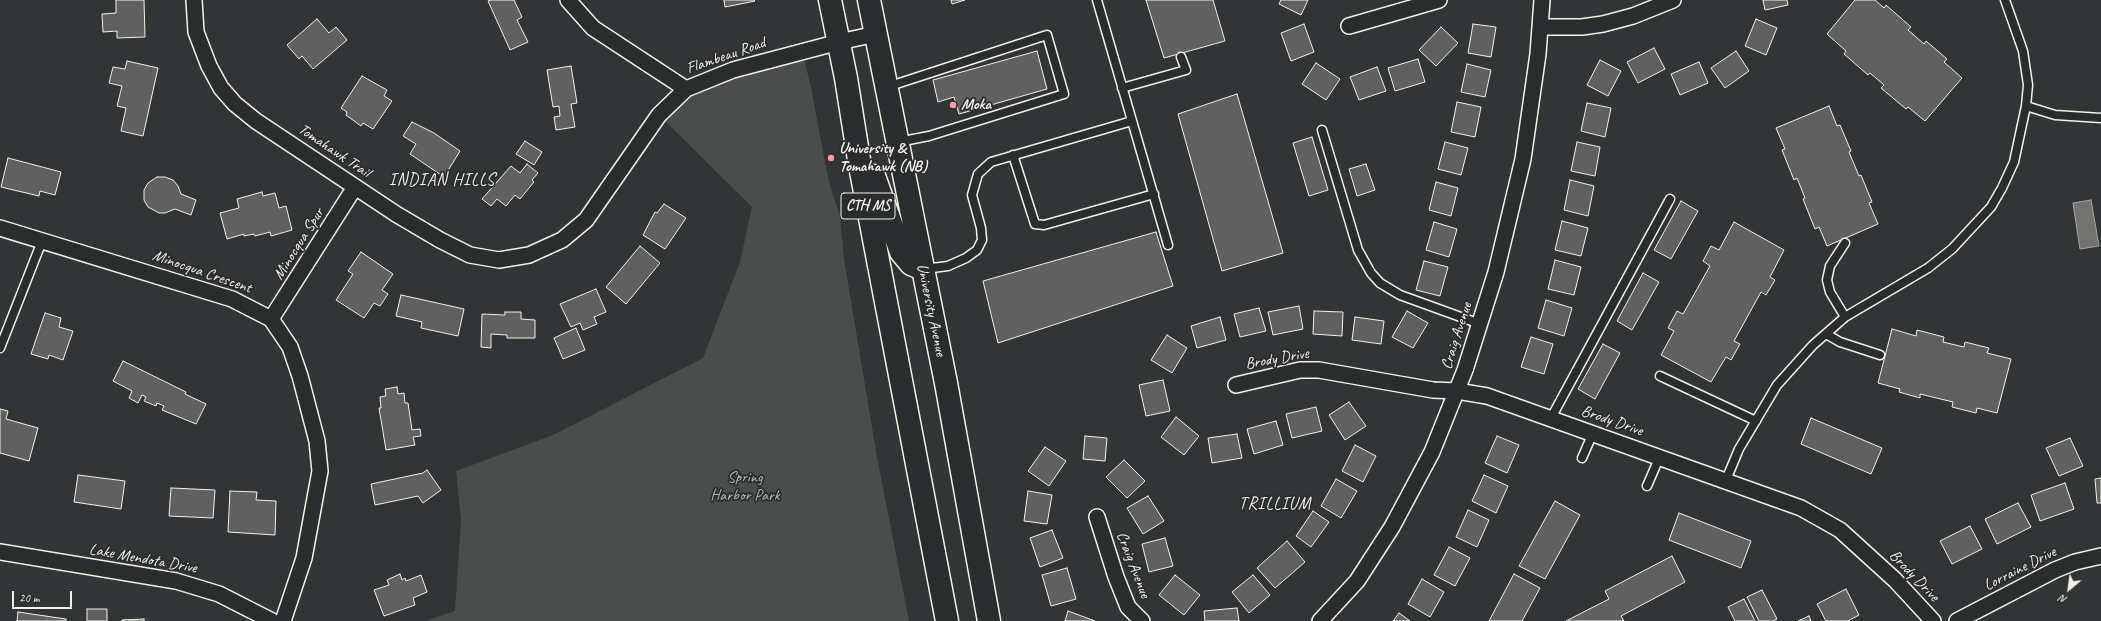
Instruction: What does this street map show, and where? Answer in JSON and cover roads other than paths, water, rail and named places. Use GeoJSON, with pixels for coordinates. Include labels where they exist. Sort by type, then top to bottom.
{"type":"FeatureCollection","features":[{"type":"Feature","properties":{"kind":"main road","name":"CTH MS"},"geometry":{"type":"LineString","coordinates":[[830,0],[839,42],[898,371],[947,621]]}},
{"type":"Feature","properties":{"kind":"main road","name":"University Avenue"},"geometry":{"type":"LineString","coordinates":[[869,0],[946,383],[989,621]]}},
{"type":"Feature","properties":{"kind":"main road"},"geometry":{"type":"LineString","coordinates":[[854,129],[876,180],[901,252],[911,264],[923,269]]}},
{"type":"Feature","properties":{"kind":"street","name":"Tomahawk Trail"},"geometry":{"type":"LineString","coordinates":[[194,0],[196,32],[209,66],[221,88],[235,104],[256,121],[355,187],[440,240],[470,255],[500,260],[529,255],[562,240],[586,220],[659,115],[686,89]]}},
{"type":"Feature","properties":{"kind":"street","name":"Flambeau Road"},"geometry":{"type":"LineString","coordinates":[[568,0],[593,28],[686,89],[732,70],[839,42],[876,34]]}},
{"type":"Feature","properties":{"kind":"street"},"geometry":{"type":"LineString","coordinates":[[1349,26],[1439,0]]}},
{"type":"Feature","properties":{"kind":"street","name":"Craig Avenue"},"geometry":{"type":"LineString","coordinates":[[1320,621],[1357,581],[1392,527],[1432,452],[1457,391],[1496,272],[1523,159],[1532,104],[1542,0]]}},
{"type":"Feature","properties":{"kind":"street"},"geometry":{"type":"LineString","coordinates":[[1540,27],[1582,27],[1604,24],[1633,16],[1673,0]]}},
{"type":"Feature","properties":{"kind":"street","name":"Minocqua Spur"},"geometry":{"type":"LineString","coordinates":[[272,319],[355,187]]}},
{"type":"Feature","properties":{"kind":"street","name":"Minocqua Crescent"},"geometry":{"type":"LineString","coordinates":[[0,228],[232,299],[272,319]]}},
{"type":"Feature","properties":{"kind":"street"},"geometry":{"type":"LineString","coordinates":[[272,319],[290,347],[300,376],[317,441],[320,471],[304,558],[283,621]]}},
{"type":"Feature","properties":{"kind":"street","name":"Brody Drive"},"geometry":{"type":"LineString","coordinates":[[1236,385],[1300,370],[1319,370],[1433,390],[1457,391],[1487,396],[1660,456],[1801,508],[1840,530],[1895,580],[1933,621]]}},
{"type":"Feature","properties":{"kind":"street","name":"Craig Avenue"},"geometry":{"type":"LineString","coordinates":[[1096,518],[1128,607],[1142,621]]}},
{"type":"Feature","properties":{"kind":"street","name":"Lake Mendota Drive"},"geometry":{"type":"LineString","coordinates":[[0,552],[176,581],[219,594],[272,621]]}},
{"type":"Feature","properties":{"kind":"street","name":"Lorraine Drive"},"geometry":{"type":"LineString","coordinates":[[1957,621],[2055,570],[2075,562],[2101,556]]}},
{"type":"Feature","properties":{"kind":"lane"},"geometry":{"type":"LineString","coordinates":[[1097,0],[1168,245]]}},
{"type":"Feature","properties":{"kind":"lane"},"geometry":{"type":"LineString","coordinates":[[1726,480],[1739,449],[1777,385],[1813,345],[1845,317],[1928,268],[1952,249],[1991,207],[2014,162],[2026,106],[2028,85],[2023,51],[2005,0]]}},
{"type":"Feature","properties":{"kind":"lane"},"geometry":{"type":"LineString","coordinates":[[887,87],[1048,35],[1064,94],[929,136],[898,142]]}},
{"type":"Feature","properties":{"kind":"lane"},"geometry":{"type":"LineString","coordinates":[[1122,88],[1186,70],[1182,57]]}},
{"type":"Feature","properties":{"kind":"lane"},"geometry":{"type":"LineString","coordinates":[[2026,106],[2055,115],[2101,118]]}},
{"type":"Feature","properties":{"kind":"lane"},"geometry":{"type":"LineString","coordinates":[[923,269],[948,266],[966,258],[977,250],[982,240],[982,228],[972,195],[978,174],[991,162],[1132,121]]}},
{"type":"Feature","properties":{"kind":"lane"},"geometry":{"type":"LineString","coordinates":[[1322,130],[1358,250],[1371,274],[1380,283],[1400,295],[1480,324]]}},
{"type":"Feature","properties":{"kind":"lane"},"geometry":{"type":"LineString","coordinates":[[1013,155],[1035,224],[1044,225],[1154,194]]}},
{"type":"Feature","properties":{"kind":"lane"},"geometry":{"type":"LineString","coordinates":[[1551,418],[1670,199]]}},
{"type":"Feature","properties":{"kind":"lane"},"geometry":{"type":"LineString","coordinates":[[0,348],[42,241]]}},
{"type":"Feature","properties":{"kind":"lane"},"geometry":{"type":"LineString","coordinates":[[1845,317],[1830,292],[1827,280],[1830,266],[1846,243]]}},
{"type":"Feature","properties":{"kind":"lane"},"geometry":{"type":"LineString","coordinates":[[1826,334],[1840,342],[1880,355]]}},
{"type":"Feature","properties":{"kind":"lane"},"geometry":{"type":"LineString","coordinates":[[1660,376],[1756,421]]}},
{"type":"Feature","properties":{"kind":"lane"},"geometry":{"type":"LineString","coordinates":[[1582,458],[1593,433]]}},
{"type":"Feature","properties":{"kind":"lane"},"geometry":{"type":"LineString","coordinates":[[1647,486],[1660,456]]}},
{"type":"Feature","properties":{"kind":"place","name":"Moka"},"geometry":{"type":"Point","coordinates":[953,105]}},
{"type":"Feature","properties":{"kind":"place","name":"University & Tomahawk (NB)"},"geometry":{"type":"Point","coordinates":[831,158]}},
{"type":"Feature","properties":{"kind":"district","name":"INDIAN HILLS"},"geometry":{"type":"Point","coordinates":[442,181]}},
{"type":"Feature","properties":{"kind":"district","name":"TRILLIUM"},"geometry":{"type":"Point","coordinates":[1275,505]}},
{"type":"Feature","properties":{"kind":"park label","name":"Spring Harbor Park"},"geometry":{"type":"Point","coordinates":[745,487]}}]}
